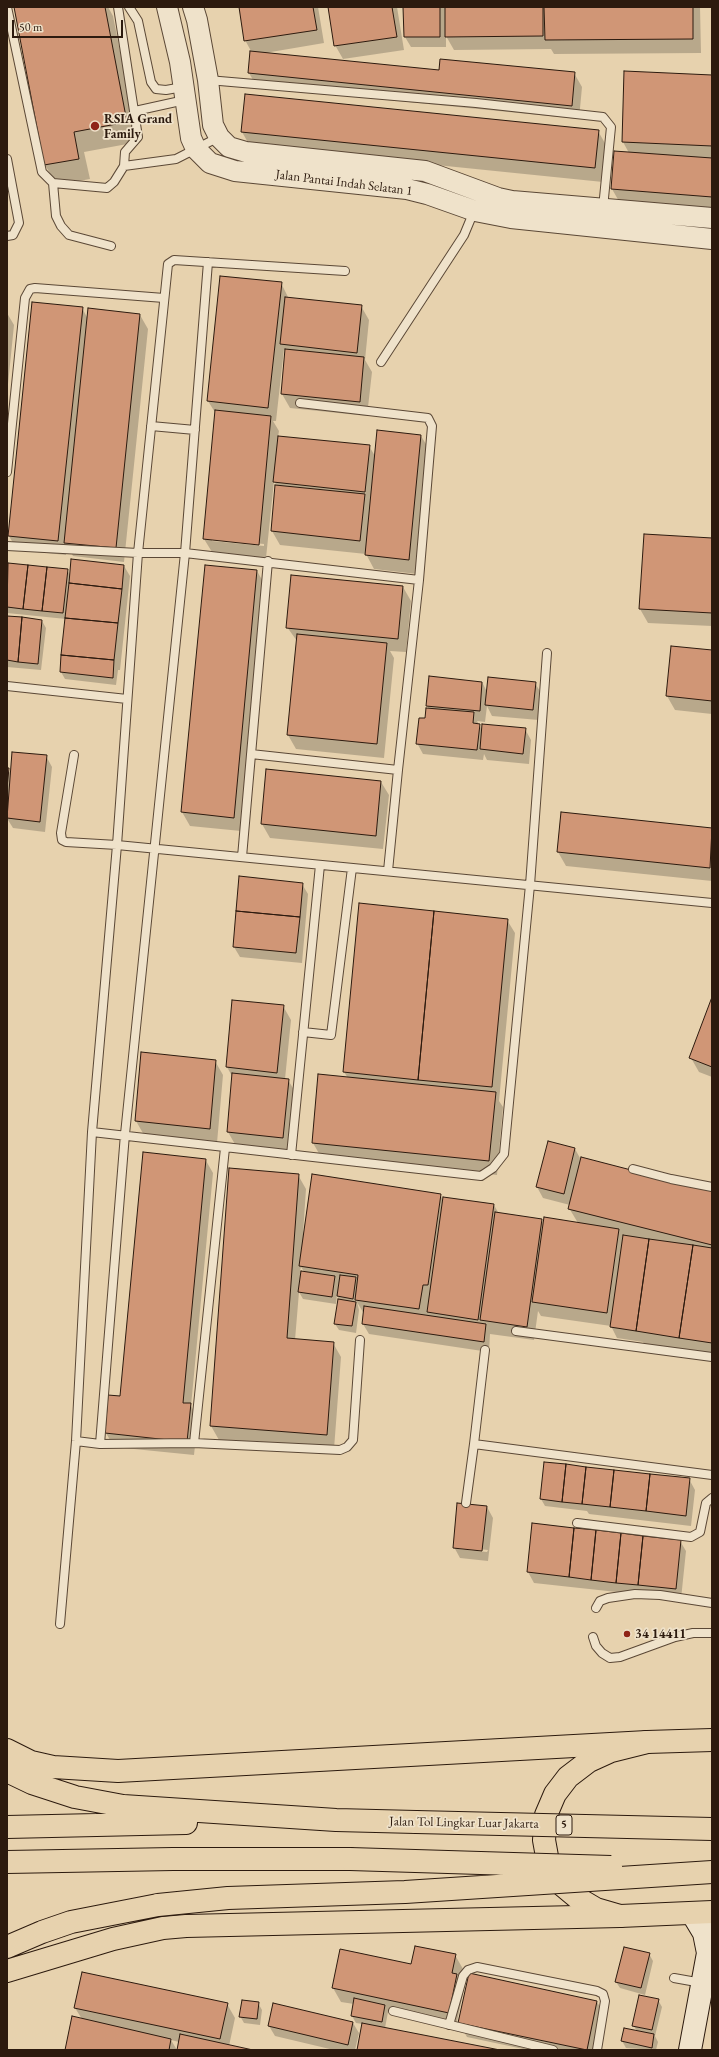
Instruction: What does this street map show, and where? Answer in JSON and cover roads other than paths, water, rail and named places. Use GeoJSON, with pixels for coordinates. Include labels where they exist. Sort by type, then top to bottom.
{"type":"FeatureCollection","features":[{"type":"Feature","properties":{"kind":"main road"},"geometry":{"type":"LineString","coordinates":[[7,1750],[32,1762],[53,1767],[118,1771],[647,1742],[712,1740]]}},
{"type":"Feature","properties":{"kind":"main road"},"geometry":{"type":"LineString","coordinates":[[620,1916],[596,1909],[579,1899],[561,1884],[554,1874],[545,1851],[544,1840],[546,1815],[550,1803],[561,1785],[581,1766],[611,1751],[647,1742]]}},
{"type":"Feature","properties":{"kind":"main road"},"geometry":{"type":"LineString","coordinates":[[7,1771],[27,1781],[56,1792],[98,1802],[149,1808],[336,1820]]}},
{"type":"Feature","properties":{"kind":"main road"},"geometry":{"type":"LineString","coordinates":[[7,1827],[336,1820]]}},
{"type":"Feature","properties":{"kind":"main road","name":"Jalan Tol Lingkar Luar Jakarta"},"geometry":{"type":"LineString","coordinates":[[336,1820],[712,1829]]}},
{"type":"Feature","properties":{"kind":"main road"},"geometry":{"type":"LineString","coordinates":[[7,1862],[173,1859],[350,1859],[712,1871]]}},
{"type":"Feature","properties":{"kind":"main road"},"geometry":{"type":"LineString","coordinates":[[7,1947],[42,1932],[71,1922],[158,1905],[228,1898],[405,1892],[712,1871]]}},
{"type":"Feature","properties":{"kind":"main road"},"geometry":{"type":"LineString","coordinates":[[7,1968],[23,1956],[135,1910]]}},
{"type":"Feature","properties":{"kind":"main road"},"geometry":{"type":"LineString","coordinates":[[7,1971],[113,1939],[163,1928],[186,1926],[702,1913],[704,1933],[710,1947],[703,1992],[690,2050]]}},
{"type":"Feature","properties":{"kind":"street","name":"Jalan Pantai Indah Selatan 1"},"geometry":{"type":"LineString","coordinates":[[167,7],[176,42],[191,138],[196,149],[210,163],[235,171],[407,189],[427,194],[475,211],[511,218],[712,218]]}},
{"type":"Feature","properties":{"kind":"street"},"geometry":{"type":"LineString","coordinates":[[193,7],[197,20],[208,80],[213,125],[219,137]]}},
{"type":"Feature","properties":{"kind":"street","name":"Jalan Pantai Indah Selatan 1"},"geometry":{"type":"LineString","coordinates":[[219,137],[229,147],[246,152],[425,171],[512,201],[712,239]]}},
{"type":"Feature","properties":{"kind":"lane"},"geometry":{"type":"LineString","coordinates":[[8,7],[42,172],[53,184],[56,216],[61,226],[69,235],[111,246]]}},
{"type":"Feature","properties":{"kind":"lane"},"geometry":{"type":"LineString","coordinates":[[53,184],[107,188],[114,182],[124,166],[125,152],[138,137],[118,7]]}},
{"type":"Feature","properties":{"kind":"lane"},"geometry":{"type":"LineString","coordinates":[[129,7],[138,21],[152,82],[156,89],[184,93]]}},
{"type":"Feature","properties":{"kind":"lane"},"geometry":{"type":"LineString","coordinates":[[208,80],[476,103],[603,116],[611,127],[602,218]]}},
{"type":"Feature","properties":{"kind":"lane"},"geometry":{"type":"LineString","coordinates":[[135,111],[184,93]]}},
{"type":"Feature","properties":{"kind":"lane"},"geometry":{"type":"LineString","coordinates":[[124,166],[176,159],[219,137]]}},
{"type":"Feature","properties":{"kind":"lane"},"geometry":{"type":"LineString","coordinates":[[7,159],[19,223],[13,235],[7,236]]}},
{"type":"Feature","properties":{"kind":"lane"},"geometry":{"type":"LineString","coordinates":[[381,362],[464,235],[475,211]]}},
{"type":"Feature","properties":{"kind":"lane"},"geometry":{"type":"LineString","coordinates":[[60,1624],[76,1441],[92,1132],[117,845],[138,553],[168,264],[170,261],[208,262],[345,271]]}},
{"type":"Feature","properties":{"kind":"lane"},"geometry":{"type":"LineString","coordinates":[[100,1444],[125,1134],[185,552],[208,262]]}},
{"type":"Feature","properties":{"kind":"lane"},"geometry":{"type":"LineString","coordinates":[[7,472],[25,298],[30,289],[35,288],[164,298]]}},
{"type":"Feature","properties":{"kind":"lane"},"geometry":{"type":"LineString","coordinates":[[300,403],[428,418],[431,422],[419,580],[388,871]]}},
{"type":"Feature","properties":{"kind":"lane"},"geometry":{"type":"LineString","coordinates":[[151,426],[194,430]]}},
{"type":"Feature","properties":{"kind":"lane"},"geometry":{"type":"LineString","coordinates":[[7,546],[138,553],[185,552],[419,580]]}},
{"type":"Feature","properties":{"kind":"lane"},"geometry":{"type":"LineString","coordinates":[[242,857],[268,562]]}},
{"type":"Feature","properties":{"kind":"lane"},"geometry":{"type":"LineString","coordinates":[[92,1132],[125,1134],[225,1148],[291,1154],[481,1176],[493,1168],[504,1154],[530,885],[547,652]]}},
{"type":"Feature","properties":{"kind":"lane"},"geometry":{"type":"LineString","coordinates":[[7,686],[127,699]]}},
{"type":"Feature","properties":{"kind":"lane"},"geometry":{"type":"LineString","coordinates":[[251,754],[398,770]]}},
{"type":"Feature","properties":{"kind":"lane"},"geometry":{"type":"LineString","coordinates":[[74,755],[60,833],[62,840],[66,842],[154,848],[712,903]]}},
{"type":"Feature","properties":{"kind":"lane"},"geometry":{"type":"LineString","coordinates":[[291,1154],[320,865]]}},
{"type":"Feature","properties":{"kind":"lane"},"geometry":{"type":"LineString","coordinates":[[303,1032],[331,1035],[352,868]]}},
{"type":"Feature","properties":{"kind":"lane"},"geometry":{"type":"LineString","coordinates":[[194,1443],[225,1148]]}},
{"type":"Feature","properties":{"kind":"lane"},"geometry":{"type":"LineString","coordinates":[[633,1169],[670,1180],[712,1187]]}},
{"type":"Feature","properties":{"kind":"lane"},"geometry":{"type":"LineString","coordinates":[[516,1331],[712,1357]]}},
{"type":"Feature","properties":{"kind":"lane"},"geometry":{"type":"LineString","coordinates":[[76,1441],[100,1444],[194,1443],[340,1450],[347,1447],[353,1440],[360,1340]]}},
{"type":"Feature","properties":{"kind":"lane"},"geometry":{"type":"LineString","coordinates":[[466,1503],[485,1350]]}},
{"type":"Feature","properties":{"kind":"lane"},"geometry":{"type":"LineString","coordinates":[[474,1444],[712,1475]]}},
{"type":"Feature","properties":{"kind":"lane"},"geometry":{"type":"LineString","coordinates":[[577,1523],[691,1537],[700,1532],[706,1502],[712,1498]]}},
{"type":"Feature","properties":{"kind":"lane"},"geometry":{"type":"LineString","coordinates":[[596,1608],[600,1601],[608,1598],[635,1594],[660,1594],[712,1602]]}},
{"type":"Feature","properties":{"kind":"lane"},"geometry":{"type":"LineString","coordinates":[[593,1637],[599,1650],[610,1658],[620,1657],[675,1637],[693,1633],[712,1633]]}},
{"type":"Feature","properties":{"kind":"lane"},"geometry":{"type":"LineString","coordinates":[[449,2025],[463,1976],[468,1970],[477,1967],[597,1991],[603,1994],[605,2001],[597,2050]]}},
{"type":"Feature","properties":{"kind":"lane"},"geometry":{"type":"LineString","coordinates":[[674,1978],[703,1992]]}},
{"type":"Feature","properties":{"kind":"lane"},"geometry":{"type":"LineString","coordinates":[[393,2011],[553,2050]]}},
{"type":"Feature","properties":{"kind":"place","name":"RSIA Grand Family"},"geometry":{"type":"Point","coordinates":[95,126]}},
{"type":"Feature","properties":{"kind":"place","name":"34 14411"},"geometry":{"type":"Point","coordinates":[627,1634]}}]}
